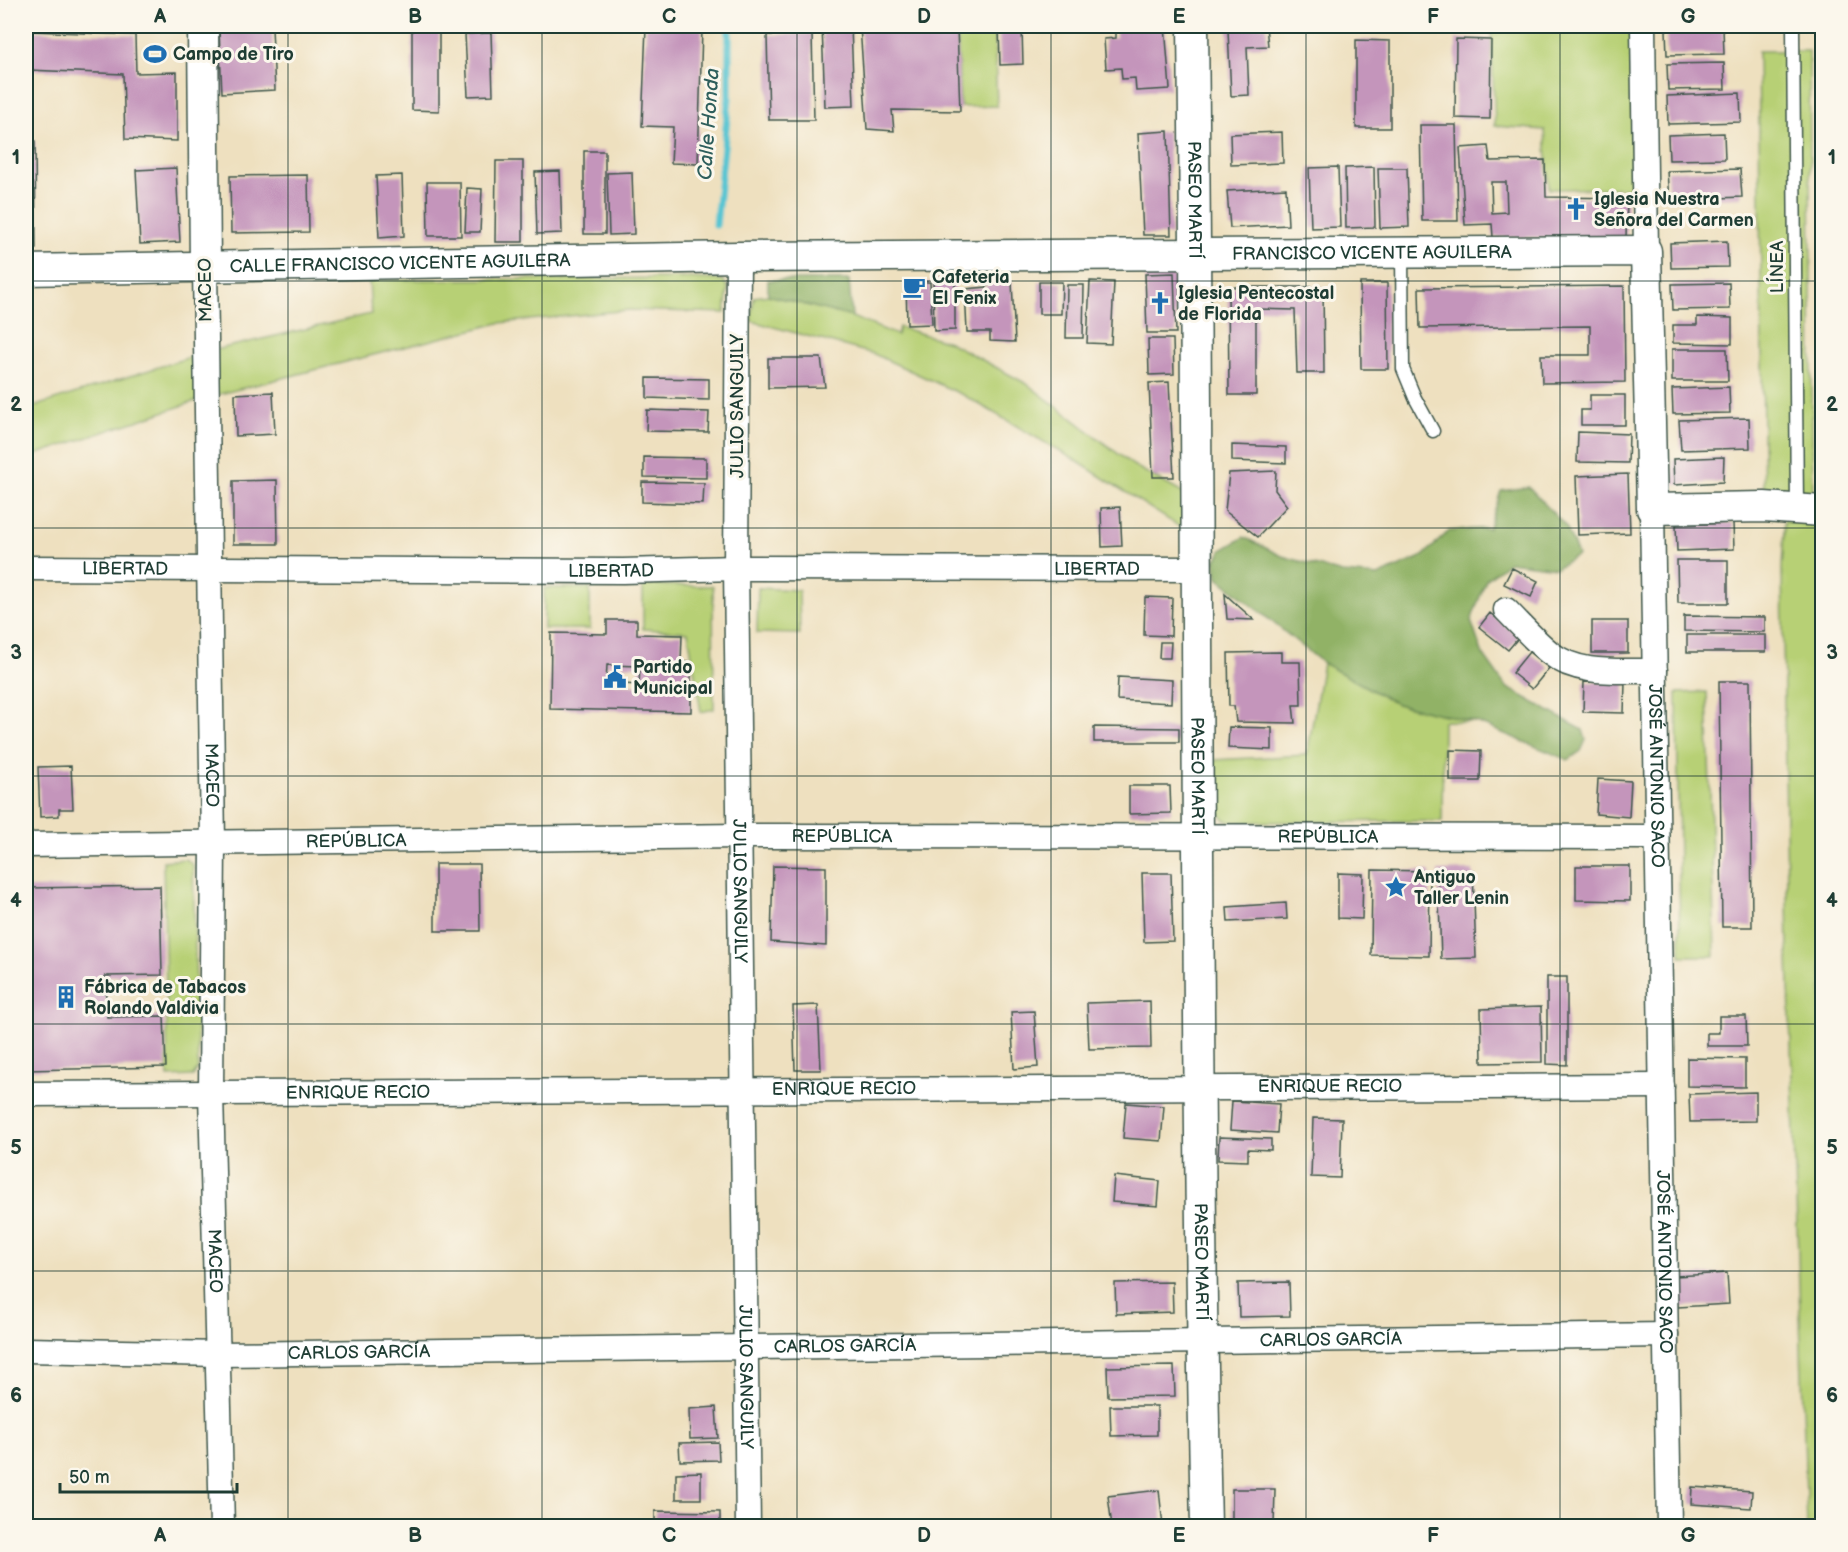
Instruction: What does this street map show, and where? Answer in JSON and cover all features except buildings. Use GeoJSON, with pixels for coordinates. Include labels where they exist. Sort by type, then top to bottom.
{"type":"FeatureCollection","features":[{"type":"Feature","properties":{"kind":"street","name":"MACEO"},"geometry":{"type":"LineString","coordinates":[[203,26],[213,844],[211,1093],[222,1527]]}},
{"type":"Feature","properties":{"kind":"street","name":"PASEO MARTÍ"},"geometry":{"type":"LineString","coordinates":[[1193,26],[1196,254],[1196,838],[1206,1527]]}},
{"type":"Feature","properties":{"kind":"street","name":"JOSÉ ANTONIO SACO"},"geometry":{"type":"LineString","coordinates":[[1643,26],[1669,1527]]}},
{"type":"Feature","properties":{"kind":"street","name":"FRANCISCO VICENTE AGUILERA"},"geometry":{"type":"LineString","coordinates":[[738,257],[1646,251]]}},
{"type":"Feature","properties":{"kind":"street","name":"CALLE FRANCISCO VICENTE AGUILERA"},"geometry":{"type":"LineString","coordinates":[[26,270],[738,257]]}},
{"type":"Feature","properties":{"kind":"street","name":"JULIO SANGUILY"},"geometry":{"type":"LineString","coordinates":[[738,257],[736,568],[748,1527]]}},
{"type":"Feature","properties":{"kind":"street"},"geometry":{"type":"LineString","coordinates":[[1652,509],[1810,510]]}},
{"type":"Feature","properties":{"kind":"street","name":"LIBERTAD"},"geometry":{"type":"LineString","coordinates":[[26,568],[623,571],[736,568],[1197,569]]}},
{"type":"Feature","properties":{"kind":"street"},"geometry":{"type":"LineString","coordinates":[[1506,610],[1551,654],[1571,665],[1588,669],[1654,671]]}},
{"type":"Feature","properties":{"kind":"street","name":"REPÚBLICA"},"geometry":{"type":"LineString","coordinates":[[26,845],[740,836],[1657,837]]}},
{"type":"Feature","properties":{"kind":"street","name":"ENRIQUE RECIO"},"geometry":{"type":"LineString","coordinates":[[26,1094],[744,1090],[1201,1084],[1662,1086]]}},
{"type":"Feature","properties":{"kind":"street","name":"CARLOS GARCÍA"},"geometry":{"type":"LineString","coordinates":[[26,1350],[219,1354],[746,1345],[1202,1343],[1666,1335]]}},
{"type":"Feature","properties":{"kind":"lane","name":"LÍNEA"},"geometry":{"type":"LineString","coordinates":[[1793,26],[1810,510]]}},
{"type":"Feature","properties":{"kind":"lane"},"geometry":{"type":"LineString","coordinates":[[1402,252],[1403,369],[1415,398],[1433,430]]}},
{"type":"Feature","properties":{"kind":"green space"},"geometry":{"type":"Polygon","coordinates":[[[957,26],[994,26],[997,106],[960,107],[957,26]]]}},
{"type":"Feature","properties":{"kind":"green space"},"geometry":{"type":"Polygon","coordinates":[[[1491,26],[1643,26],[1645,188],[1549,189],[1545,130],[1495,126],[1491,26]]]}},
{"type":"Feature","properties":{"kind":"green space"},"geometry":{"type":"Polygon","coordinates":[[[1758,51],[1809,51],[1813,507],[1822,511],[1822,1526],[1807,1526],[1788,956],[1782,569],[1785,509],[1764,507],[1758,51]]]}},
{"type":"Feature","properties":{"kind":"green space"},"geometry":{"type":"Polygon","coordinates":[[[688,278],[723,280],[728,288],[725,313],[629,310],[499,323],[208,397],[26,458],[26,409],[206,352],[371,314],[369,280],[688,278]]]}},
{"type":"Feature","properties":{"kind":"green space"},"geometry":{"type":"Polygon","coordinates":[[[768,280],[849,280],[852,317],[768,295],[768,280]]]}},
{"type":"Feature","properties":{"kind":"green space"},"geometry":{"type":"Polygon","coordinates":[[[768,295],[852,317],[897,335],[899,327],[949,342],[1027,384],[1133,465],[1186,495],[1186,531],[1075,460],[965,396],[874,354],[751,321],[754,297],[768,295]]]}},
{"type":"Feature","properties":{"kind":"green space"},"geometry":{"type":"Polygon","coordinates":[[[1529,487],[1566,527],[1578,555],[1556,568],[1509,562],[1486,580],[1471,621],[1482,653],[1506,687],[1583,730],[1586,740],[1581,751],[1568,760],[1476,722],[1397,704],[1323,663],[1218,578],[1215,561],[1222,550],[1244,537],[1282,556],[1342,573],[1378,576],[1423,556],[1449,531],[1489,528],[1501,491],[1529,487]]]}},
{"type":"Feature","properties":{"kind":"green space"},"geometry":{"type":"Polygon","coordinates":[[[643,585],[713,586],[714,709],[701,712],[688,632],[643,629],[643,585]]]}},
{"type":"Feature","properties":{"kind":"green space"},"geometry":{"type":"Polygon","coordinates":[[[544,588],[590,588],[590,629],[544,629],[544,588]]]}},
{"type":"Feature","properties":{"kind":"green space"},"geometry":{"type":"Polygon","coordinates":[[[758,588],[799,590],[800,634],[757,633],[758,588]]]}},
{"type":"Feature","properties":{"kind":"green space"},"geometry":{"type":"Polygon","coordinates":[[[1323,663],[1397,704],[1476,722],[1443,721],[1442,821],[1230,822],[1222,818],[1214,804],[1214,760],[1307,755],[1323,663]]]}},
{"type":"Feature","properties":{"kind":"green space"},"geometry":{"type":"Polygon","coordinates":[[[1707,692],[1715,956],[1680,956],[1677,693],[1707,692]]]}},
{"type":"Feature","properties":{"kind":"green space"},"geometry":{"type":"Polygon","coordinates":[[[186,859],[193,865],[198,1068],[193,1076],[168,1077],[163,861],[186,859]]]}},
{"type":"Feature","properties":{"kind":"waterway","name":"Calle Honda"},"geometry":{"type":"LineString","coordinates":[[716,225],[729,98],[729,26]]}},
{"type":"Feature","properties":{"kind":"place","name":"Campo de Tiro"},"geometry":{"type":"Point","coordinates":[155,54]}},
{"type":"Feature","properties":{"kind":"place","name":"Iglesia Nuestra Señora del Carmen"},"geometry":{"type":"Point","coordinates":[1576,209]}},
{"type":"Feature","properties":{"kind":"place","name":"Cafeteria El Fenix"},"geometry":{"type":"Point","coordinates":[914,287]}},
{"type":"Feature","properties":{"kind":"place","name":"Iglesia Pentecostal de Florida"},"geometry":{"type":"Point","coordinates":[1160,303]}},
{"type":"Feature","properties":{"kind":"place","name":"Partido Municipal"},"geometry":{"type":"Point","coordinates":[615,677]}},
{"type":"Feature","properties":{"kind":"place","name":"Antiguo Taller Lenin"},"geometry":{"type":"Point","coordinates":[1396,887]}},
{"type":"Feature","properties":{"kind":"place","name":"Fábrica de Tabacos Rolando Valdivia"},"geometry":{"type":"Point","coordinates":[66,997]}}]}
